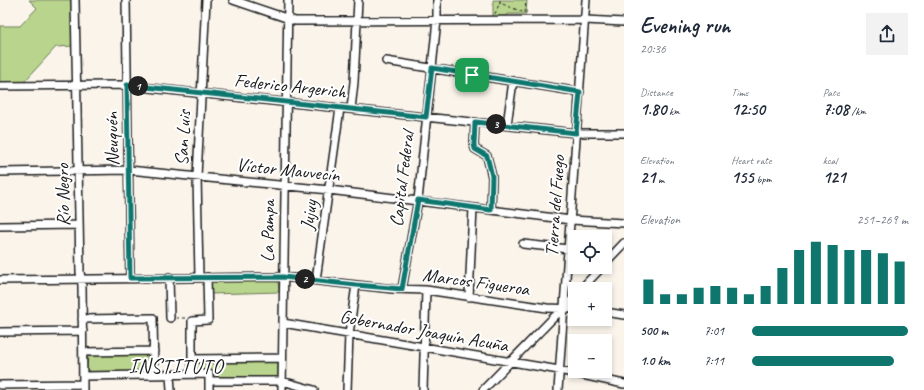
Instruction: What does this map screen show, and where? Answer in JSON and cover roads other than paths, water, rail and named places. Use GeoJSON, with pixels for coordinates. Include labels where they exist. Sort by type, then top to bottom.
{"type":"FeatureCollection","features":[{"type":"Feature","properties":{"kind":"street","name":"Río Negro"},"geometry":{"type":"LineString","coordinates":[[75,0],[83,387]]}},
{"type":"Feature","properties":{"kind":"street","name":"Neuquén"},"geometry":{"type":"LineString","coordinates":[[126,0],[130,278]]}},
{"type":"Feature","properties":{"kind":"street","name":"San Luis"},"geometry":{"type":"LineString","coordinates":[[199,277],[197,176],[206,0]]}},
{"type":"Feature","properties":{"kind":"street"},"geometry":{"type":"LineString","coordinates":[[233,0],[287,19],[295,20],[585,20],[624,22]]}},
{"type":"Feature","properties":{"kind":"street","name":"La Pampa"},"geometry":{"type":"LineString","coordinates":[[282,390],[288,0]]}},
{"type":"Feature","properties":{"kind":"street"},"geometry":{"type":"LineString","coordinates":[[351,109],[358,20],[358,0]]}},
{"type":"Feature","properties":{"kind":"street","name":"Capital Federal"},"geometry":{"type":"LineString","coordinates":[[402,289],[418,200],[432,68],[437,0]]}},
{"type":"Feature","properties":{"kind":"street","name":"Tierra del Fuego"},"geometry":{"type":"LineString","coordinates":[[570,230],[586,0]]}},
{"type":"Feature","properties":{"kind":"street"},"geometry":{"type":"LineString","coordinates":[[386,61],[580,92]]}},
{"type":"Feature","properties":{"kind":"street"},"geometry":{"type":"LineString","coordinates":[[507,125],[513,82]]}},
{"type":"Feature","properties":{"kind":"street","name":"Federico Argerich"},"geometry":{"type":"LineString","coordinates":[[0,86],[127,85],[576,133],[624,133]]}},
{"type":"Feature","properties":{"kind":"street","name":"Jujuy"},"geometry":{"type":"LineString","coordinates":[[316,280],[340,108]]}},
{"type":"Feature","properties":{"kind":"street"},"geometry":{"type":"LineString","coordinates":[[475,122],[475,149],[487,156],[492,176],[491,210]]}},
{"type":"Feature","properties":{"kind":"street","name":"Víctor Mauvecín"},"geometry":{"type":"LineString","coordinates":[[0,172],[129,170],[286,185],[418,200],[571,220],[624,223]]}},
{"type":"Feature","properties":{"kind":"street"},"geometry":{"type":"LineString","coordinates":[[469,297],[473,208]]}},
{"type":"Feature","properties":{"kind":"street"},"geometry":{"type":"LineString","coordinates":[[0,226],[79,225]]}},
{"type":"Feature","properties":{"kind":"street"},"geometry":{"type":"LineString","coordinates":[[612,256],[624,243]]}},
{"type":"Feature","properties":{"kind":"street"},"geometry":{"type":"LineString","coordinates":[[523,244],[568,249]]}},
{"type":"Feature","properties":{"kind":"street","name":"Tierra del Fuego"},"geometry":{"type":"LineString","coordinates":[[558,390],[568,249]]}},
{"type":"Feature","properties":{"kind":"street"},"geometry":{"type":"LineString","coordinates":[[588,282],[595,274]]}},
{"type":"Feature","properties":{"kind":"street"},"geometry":{"type":"LineString","coordinates":[[169,277],[170,318]]}},
{"type":"Feature","properties":{"kind":"street","name":"Marcos Figueroa"},"geometry":{"type":"LineString","coordinates":[[0,280],[169,277],[283,277],[356,285],[426,290],[469,297],[568,309]]}},
{"type":"Feature","properties":{"kind":"street"},"geometry":{"type":"LineString","coordinates":[[192,374],[192,321],[208,320],[207,277]]}},
{"type":"Feature","properties":{"kind":"street"},"geometry":{"type":"LineString","coordinates":[[347,390],[349,334],[356,285]]}},
{"type":"Feature","properties":{"kind":"street"},"geometry":{"type":"LineString","coordinates":[[423,390],[426,290]]}},
{"type":"Feature","properties":{"kind":"street"},"geometry":{"type":"LineString","coordinates":[[483,390],[568,304]]}},
{"type":"Feature","properties":{"kind":"street"},"geometry":{"type":"LineString","coordinates":[[612,313],[624,314]]}},
{"type":"Feature","properties":{"kind":"street"},"geometry":{"type":"LineString","coordinates":[[82,319],[153,318],[154,375]]}},
{"type":"Feature","properties":{"kind":"street","name":"Gobernador Joaquín Acuña"},"geometry":{"type":"LineString","coordinates":[[283,322],[560,370],[624,384]]}},
{"type":"Feature","properties":{"kind":"street"},"geometry":{"type":"LineString","coordinates":[[0,332],[83,331]]}},
{"type":"Feature","properties":{"kind":"street"},"geometry":{"type":"LineString","coordinates":[[83,352],[154,351]]}},
{"type":"Feature","properties":{"kind":"street"},"geometry":{"type":"LineString","coordinates":[[192,359],[282,358]]}},
{"type":"Feature","properties":{"kind":"street"},"geometry":{"type":"LineString","coordinates":[[83,376],[192,374],[209,377],[282,381],[314,390]]}},
{"type":"Feature","properties":{"kind":"street"},"geometry":{"type":"LineString","coordinates":[[170,375],[171,390]]}},
{"type":"Feature","properties":{"kind":"street"},"geometry":{"type":"LineString","coordinates":[[209,377],[209,390]]}},
{"type":"Feature","properties":{"kind":"street"},"geometry":{"type":"LineString","coordinates":[[0,385],[83,387]]}},
{"type":"Feature","properties":{"kind":"district","name":"INSTITUTO"},"geometry":{"type":"Point","coordinates":[176,366]}}]}
